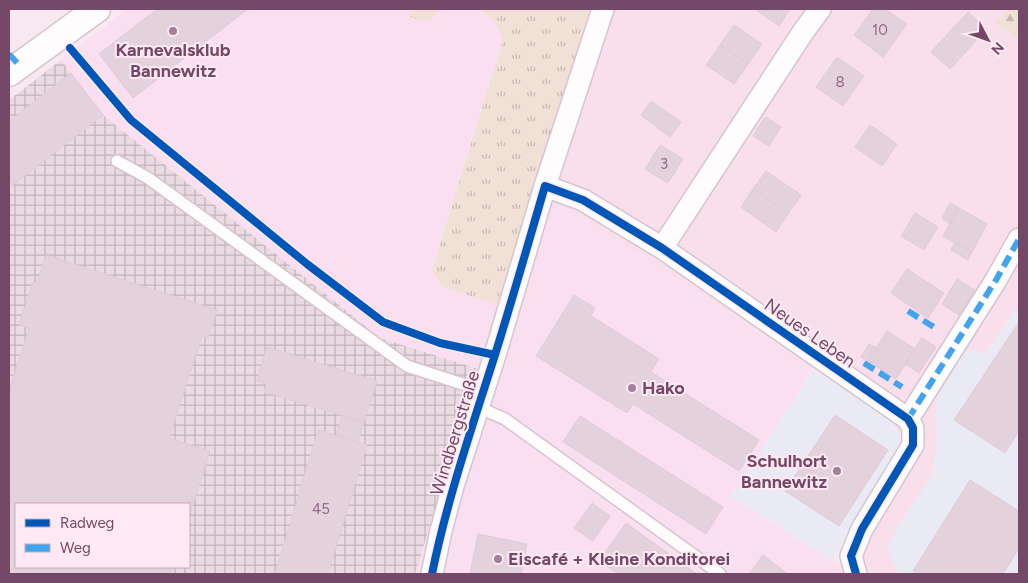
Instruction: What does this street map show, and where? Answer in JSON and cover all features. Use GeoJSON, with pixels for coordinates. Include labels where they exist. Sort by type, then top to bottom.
{"type":"FeatureCollection","features":[{"type":"Feature","properties":{"kind":"street"},"geometry":{"type":"LineString","coordinates":[[9,73],[96,9]]}},
{"type":"Feature","properties":{"kind":"street","name":"Windbergstraße"},"geometry":{"type":"LineString","coordinates":[[432,574],[441,530],[545,186],[604,9]]}},
{"type":"Feature","properties":{"kind":"street"},"geometry":{"type":"LineString","coordinates":[[662,248],[820,9]]}},
{"type":"Feature","properties":{"kind":"street","name":"Neues Leben"},"geometry":{"type":"LineString","coordinates":[[545,186],[583,200],[662,248],[908,419]]}},
{"type":"Feature","properties":{"kind":"street"},"geometry":{"type":"LineString","coordinates":[[856,574],[851,556],[862,529],[913,444],[913,428],[908,419],[982,303],[1019,239]]}},
{"type":"Feature","properties":{"kind":"lane"},"geometry":{"type":"LineString","coordinates":[[117,161],[148,178],[408,366],[481,399],[505,419],[720,574]]}},
{"type":"Feature","properties":{"kind":"shaded area"},"geometry":{"type":"Polygon","coordinates":[[[128,9],[412,9],[410,17],[427,22],[444,9],[481,9],[494,20],[503,40],[432,269],[534,187],[814,368],[731,497],[845,568],[846,574],[415,574],[478,369],[380,338],[103,115],[61,60],[128,9]]]}},
{"type":"Feature","properties":{"kind":"shaded area"},"geometry":{"type":"Polygon","coordinates":[[[590,9],[1009,9],[996,23],[1019,38],[1019,574],[846,574],[892,417],[534,187],[590,9]]]}},
{"type":"Feature","properties":{"kind":"shaded area"},"geometry":{"type":"Polygon","coordinates":[[[61,60],[103,115],[380,338],[478,369],[415,574],[9,574],[9,100],[61,60]]]}},
{"type":"Feature","properties":{"kind":"shaded area"},"geometry":{"type":"Polygon","coordinates":[[[1019,304],[1019,574],[899,574],[887,548],[898,526],[932,476],[937,436],[936,400],[966,347],[984,355],[1019,304]]]}},
{"type":"Feature","properties":{"kind":"shaded area"},"geometry":{"type":"Polygon","coordinates":[[[814,368],[892,417],[904,445],[832,559],[731,497],[814,368]]]}},
{"type":"Feature","properties":{"kind":"green space"},"geometry":{"type":"Polygon","coordinates":[[[412,9],[444,9],[439,11],[428,22],[410,17],[412,9]]]}},
{"type":"Feature","properties":{"kind":"green space"},"geometry":{"type":"Polygon","coordinates":[[[480,9],[590,9],[497,305],[443,287],[432,270],[503,40],[494,20],[480,9]]]}},
{"type":"Feature","properties":{"kind":"green space"},"geometry":{"type":"Polygon","coordinates":[[[1009,9],[1019,9],[1019,38],[995,23],[1009,9]]]}},
{"type":"Feature","properties":{"kind":"building","name":"Karnevalsklub Bannewitz"},"geometry":{"type":"Polygon","coordinates":[[[157,9],[248,9],[133,98],[99,54],[157,9]]]}},
{"type":"Feature","properties":{"kind":"building"},"geometry":{"type":"Polygon","coordinates":[[[757,9],[790,9],[779,26],[757,9]]]}},
{"type":"Feature","properties":{"kind":"building"},"geometry":{"type":"Polygon","coordinates":[[[873,9],[885,9],[907,24],[883,57],[854,35],[873,9]]]}},
{"type":"Feature","properties":{"kind":"building"},"geometry":{"type":"Polygon","coordinates":[[[968,12],[987,29],[950,69],[931,52],[968,12]]]}},
{"type":"Feature","properties":{"kind":"building"},"geometry":{"type":"Polygon","coordinates":[[[734,25],[762,44],[748,64],[720,45],[734,25]]]}},
{"type":"Feature","properties":{"kind":"building"},"geometry":{"type":"Polygon","coordinates":[[[720,45],[748,64],[734,84],[706,65],[720,45]]]}},
{"type":"Feature","properties":{"kind":"building"},"geometry":{"type":"Polygon","coordinates":[[[837,57],[864,76],[843,106],[816,87],[837,57]]]}},
{"type":"Feature","properties":{"kind":"building"},"geometry":{"type":"Polygon","coordinates":[[[71,73],[103,115],[9,188],[9,121],[71,73]]]}},
{"type":"Feature","properties":{"kind":"building"},"geometry":{"type":"Polygon","coordinates":[[[651,101],[681,122],[670,137],[641,115],[651,101]]]}},
{"type":"Feature","properties":{"kind":"building"},"geometry":{"type":"Polygon","coordinates":[[[765,117],[781,127],[769,146],[753,136],[765,117]]]}},
{"type":"Feature","properties":{"kind":"building"},"geometry":{"type":"Polygon","coordinates":[[[870,125],[897,144],[882,166],[855,147],[870,125]]]}},
{"type":"Feature","properties":{"kind":"building"},"geometry":{"type":"Polygon","coordinates":[[[660,145],[683,159],[668,183],[645,169],[660,145]]]}},
{"type":"Feature","properties":{"kind":"building"},"geometry":{"type":"Polygon","coordinates":[[[766,171],[801,195],[788,214],[753,189],[766,171]]]}},
{"type":"Feature","properties":{"kind":"building"},"geometry":{"type":"Polygon","coordinates":[[[753,189],[788,214],[776,232],[741,207],[753,189]]]}},
{"type":"Feature","properties":{"kind":"building"},"geometry":{"type":"Polygon","coordinates":[[[950,203],[959,208],[950,224],[942,218],[950,203]]]}},
{"type":"Feature","properties":{"kind":"building"},"geometry":{"type":"Polygon","coordinates":[[[959,208],[987,224],[972,252],[943,236],[959,208]]]}},
{"type":"Feature","properties":{"kind":"building"},"geometry":{"type":"Polygon","coordinates":[[[915,213],[938,227],[924,250],[901,236],[915,213]]]}},
{"type":"Feature","properties":{"kind":"building"},"geometry":{"type":"Polygon","coordinates":[[[955,242],[972,252],[968,260],[951,250],[955,242]]]}},
{"type":"Feature","properties":{"kind":"building"},"geometry":{"type":"Polygon","coordinates":[[[46,255],[217,310],[208,338],[202,336],[169,438],[210,451],[190,514],[190,503],[15,503],[15,568],[173,568],[170,574],[9,574],[9,391],[29,328],[19,325],[33,282],[37,283],[46,255]]]}},
{"type":"Feature","properties":{"kind":"building"},"geometry":{"type":"Polygon","coordinates":[[[907,269],[944,293],[928,318],[891,293],[907,269]]]}},
{"type":"Feature","properties":{"kind":"building"},"geometry":{"type":"Polygon","coordinates":[[[957,279],[975,290],[959,315],[942,304],[957,279]]]}},
{"type":"Feature","properties":{"kind":"building","name":"Hako"},"geometry":{"type":"Polygon","coordinates":[[[574,295],[595,308],[591,316],[659,359],[651,372],[759,440],[739,471],[633,404],[627,413],[536,356],[574,295]]]}},
{"type":"Feature","properties":{"kind":"building"},"geometry":{"type":"Polygon","coordinates":[[[1019,322],[1019,431],[1005,453],[954,420],[1019,322]]]}},
{"type":"Feature","properties":{"kind":"building"},"geometry":{"type":"Polygon","coordinates":[[[887,331],[915,349],[896,379],[868,361],[887,331]]]}},
{"type":"Feature","properties":{"kind":"building"},"geometry":{"type":"Polygon","coordinates":[[[922,338],[936,347],[919,373],[905,364],[922,338]]]}},
{"type":"Feature","properties":{"kind":"building"},"geometry":{"type":"Polygon","coordinates":[[[869,344],[877,348],[868,361],[861,357],[869,344]]]}},
{"type":"Feature","properties":{"kind":"building"},"geometry":{"type":"Polygon","coordinates":[[[267,347],[377,381],[364,422],[264,392],[266,384],[257,381],[267,347]]]}},
{"type":"Feature","properties":{"kind":"building","name":"Schulhort Bannewitz"},"geometry":{"type":"Polygon","coordinates":[[[835,415],[888,450],[839,526],[785,491],[835,415]]]}},
{"type":"Feature","properties":{"kind":"building"},"geometry":{"type":"Polygon","coordinates":[[[342,416],[364,422],[358,442],[336,435],[342,416]]]}},
{"type":"Feature","properties":{"kind":"building"},"geometry":{"type":"Polygon","coordinates":[[[580,416],[723,507],[706,534],[563,442],[580,416]]]}},
{"type":"Feature","properties":{"kind":"building"},"geometry":{"type":"Polygon","coordinates":[[[318,430],[367,445],[328,574],[275,574],[318,430]]]}},
{"type":"Feature","properties":{"kind":"building"},"geometry":{"type":"Polygon","coordinates":[[[970,480],[1019,511],[1019,548],[1003,574],[918,574],[913,571],[970,480]]]}},
{"type":"Feature","properties":{"kind":"building"},"geometry":{"type":"Polygon","coordinates":[[[592,503],[610,516],[593,541],[574,528],[592,503]]]}},
{"type":"Feature","properties":{"kind":"building"},"geometry":{"type":"Polygon","coordinates":[[[626,523],[697,574],[618,574],[599,561],[626,523]]]}},
{"type":"Feature","properties":{"kind":"building","name":"Eiscafé + Kleine Konditorei"},"geometry":{"type":"Polygon","coordinates":[[[478,534],[527,544],[521,574],[470,574],[478,534]]]}},
{"type":"Feature","properties":{"kind":"building"},"geometry":{"type":"Polygon","coordinates":[[[763,555],[788,574],[749,574],[763,555]]]}},
{"type":"Feature","properties":{"kind":"marked path"},"geometry":{"type":"LineString","coordinates":[[9,54],[19,65]]}},
{"type":"Feature","properties":{"kind":"marked path"},"geometry":{"type":"LineString","coordinates":[[908,419],[996,280],[1019,239]]}},
{"type":"Feature","properties":{"kind":"marked path"},"geometry":{"type":"LineString","coordinates":[[908,311],[937,329]]}},
{"type":"Feature","properties":{"kind":"marked path"},"geometry":{"type":"LineString","coordinates":[[864,363],[902,387]]}},
{"type":"Feature","properties":{"kind":"cycle path"},"geometry":{"type":"LineString","coordinates":[[70,48],[131,120],[307,264],[383,322],[440,343],[495,355]]}},
{"type":"Feature","properties":{"kind":"cycle path"},"geometry":{"type":"LineString","coordinates":[[432,574],[452,492],[545,186],[583,200],[662,248],[908,419],[913,428],[913,445],[862,529],[851,556],[856,574]]}},
{"type":"Feature","properties":{"kind":"place","name":"Karnevalsklub Bannewitz"},"geometry":{"type":"Point","coordinates":[173,31]}},
{"type":"Feature","properties":{"kind":"place","name":"Hako"},"geometry":{"type":"Point","coordinates":[632,388]}},
{"type":"Feature","properties":{"kind":"place","name":"Schulhort Bannewitz"},"geometry":{"type":"Point","coordinates":[837,471]}},
{"type":"Feature","properties":{"kind":"place","name":"Eiscafé + Kleine Konditorei"},"geometry":{"type":"Point","coordinates":[498,559]}}]}
